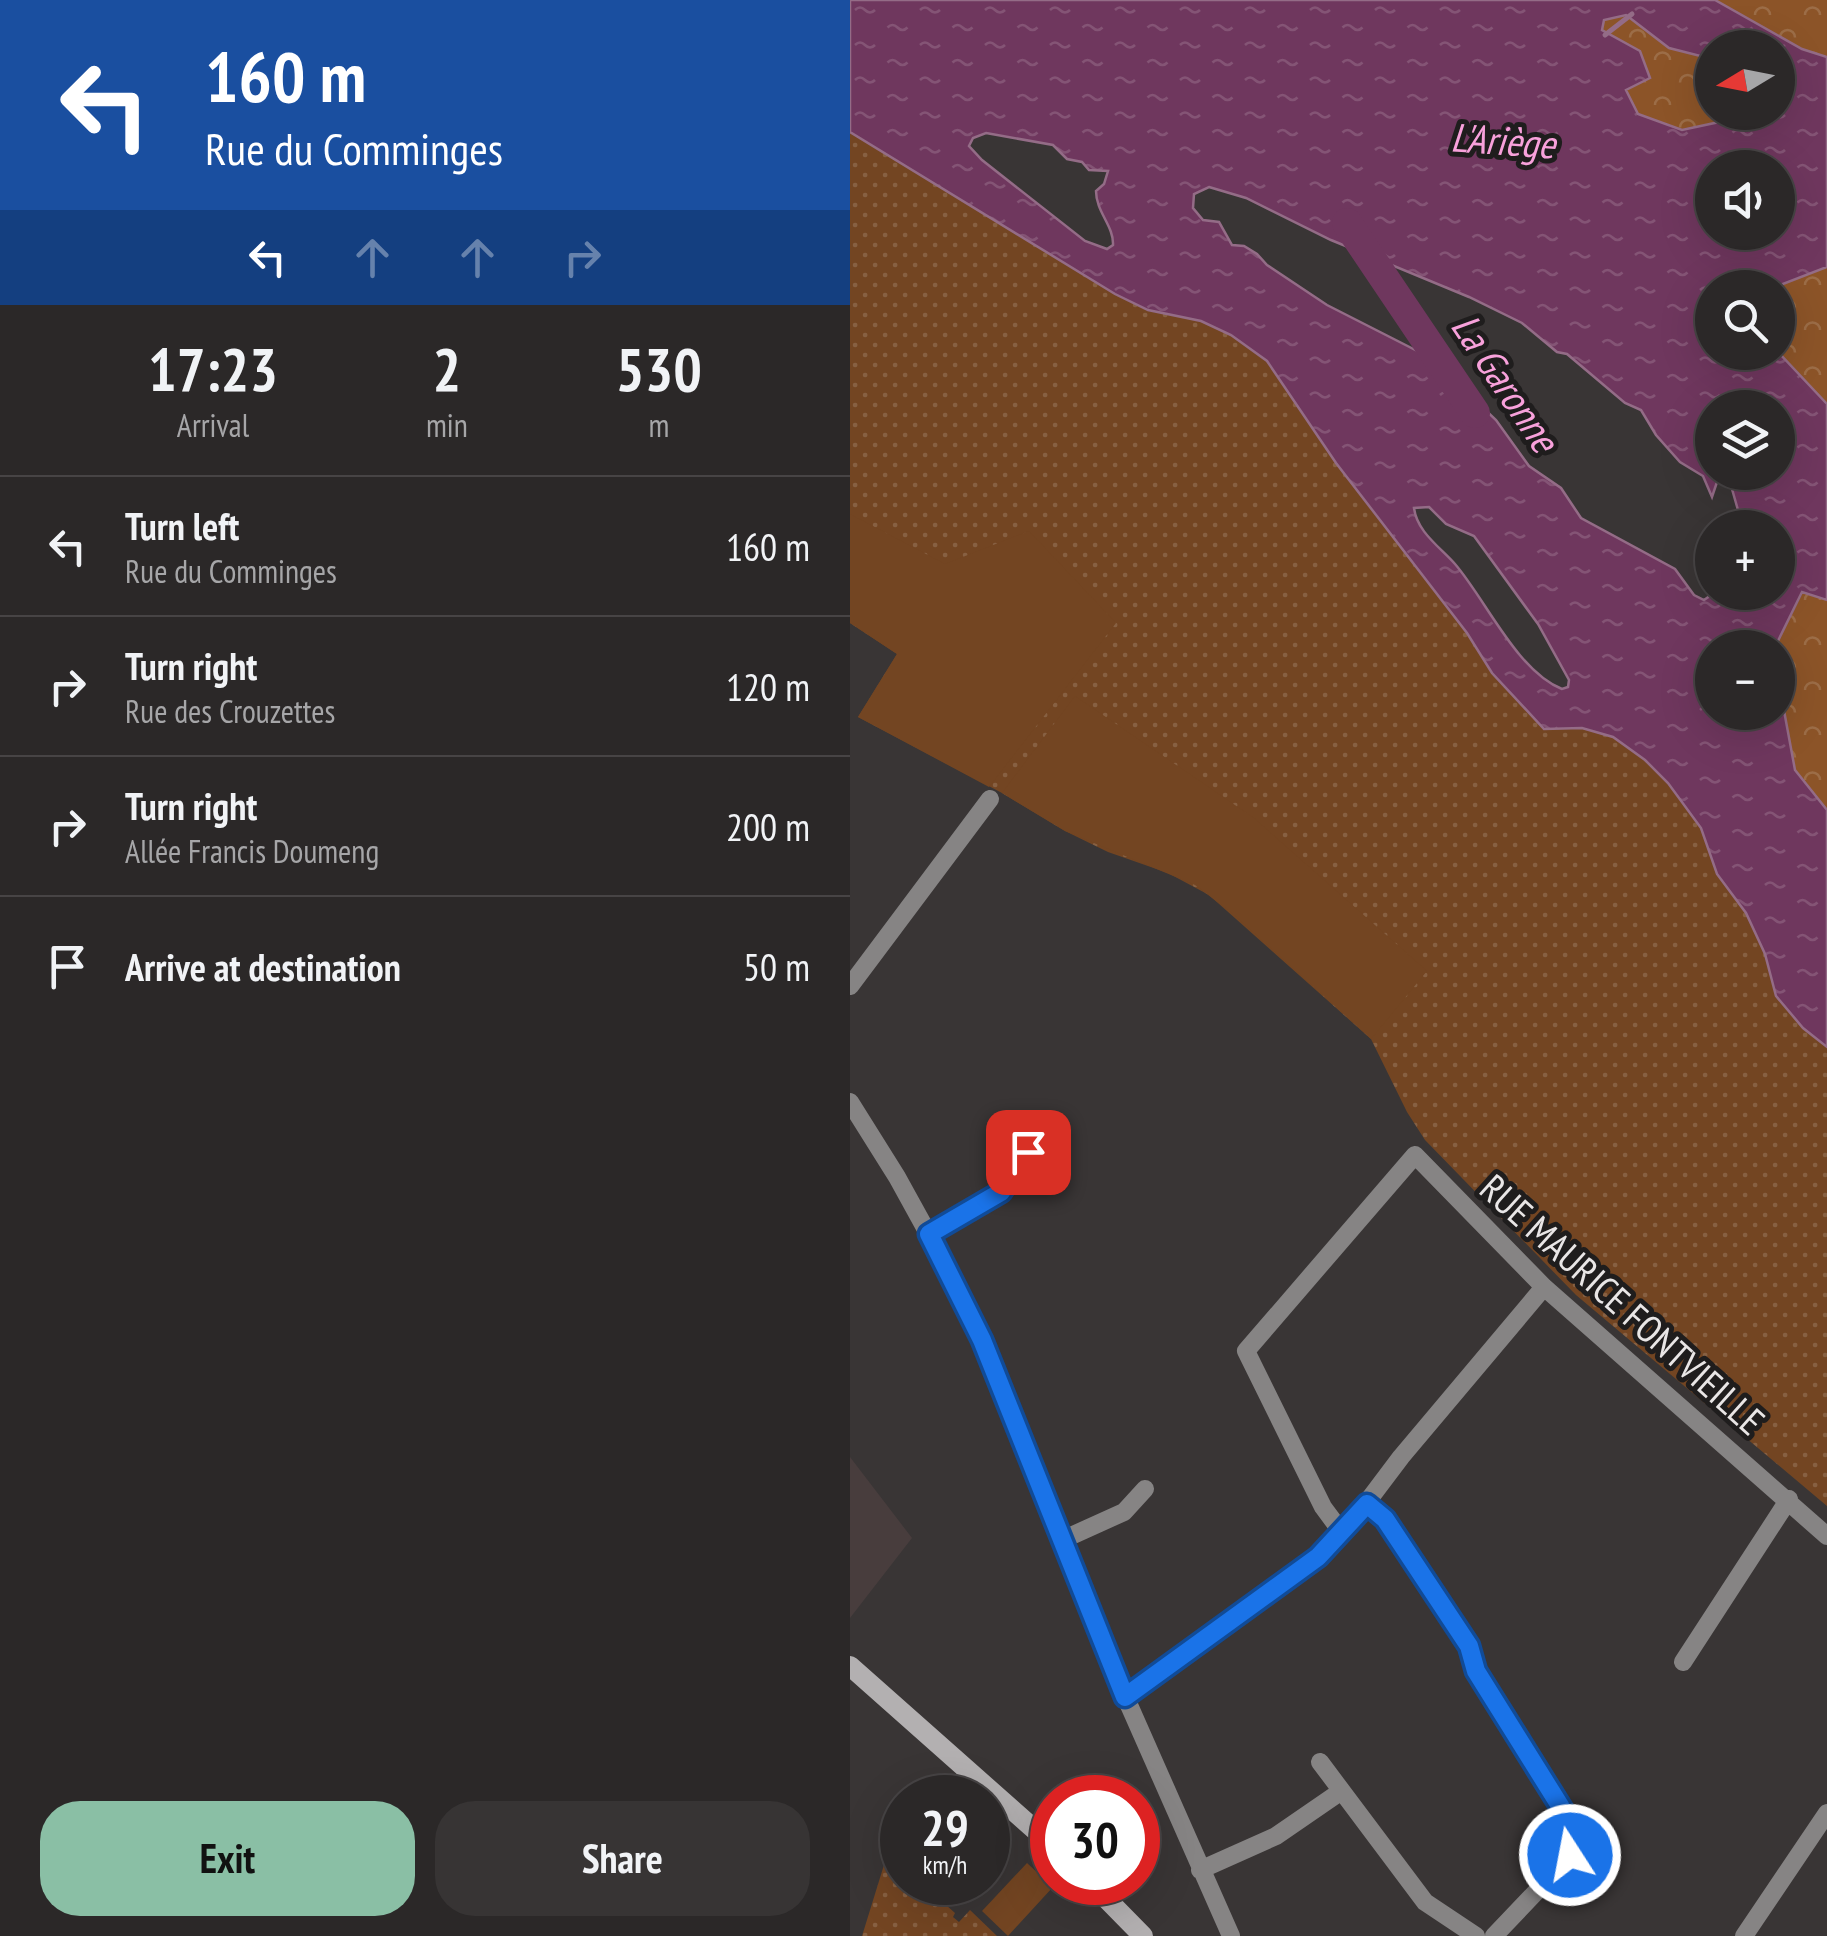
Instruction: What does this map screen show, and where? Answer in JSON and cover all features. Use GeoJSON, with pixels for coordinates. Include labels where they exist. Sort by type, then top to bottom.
{"type":"FeatureCollection","features":[{"type":"Feature","properties":{"kind":"street"},"geometry":{"type":"LineString","coordinates":[[850,986],[990,799]]}},
{"type":"Feature","properties":{"kind":"street"},"geometry":{"type":"LineString","coordinates":[[850,1102],[966,1304],[1125,1697],[1230,1936]]}},
{"type":"Feature","properties":{"kind":"street"},"geometry":{"type":"LineString","coordinates":[[929,1234],[1001,1192],[1028,1152]]}},
{"type":"Feature","properties":{"kind":"street","name":"RUE MAURICE FONTVIEILLE"},"geometry":{"type":"LineString","coordinates":[[1342,1534],[1323,1507],[1246,1351],[1415,1155],[1544,1288],[1827,1536]]}},
{"type":"Feature","properties":{"kind":"street"},"geometry":{"type":"LineString","coordinates":[[1125,1697],[1318,1557],[1342,1534],[1544,1288]]}},
{"type":"Feature","properties":{"kind":"street"},"geometry":{"type":"LineString","coordinates":[[1062,1540],[1124,1512],[1145,1489]]}},
{"type":"Feature","properties":{"kind":"street"},"geometry":{"type":"LineString","coordinates":[[1683,1662],[1789,1500]]}},
{"type":"Feature","properties":{"kind":"street"},"geometry":{"type":"LineString","coordinates":[[1367,1504],[1385,1519],[1469,1646],[1476,1671],[1572,1825],[1575,1840],[1570,1855],[1494,1936]]}},
{"type":"Feature","properties":{"kind":"street"},"geometry":{"type":"LineString","coordinates":[[850,1666],[1030,1826]]}},
{"type":"Feature","properties":{"kind":"street"},"geometry":{"type":"LineString","coordinates":[[1320,1762],[1426,1902],[1476,1936]]}},
{"type":"Feature","properties":{"kind":"street"},"geometry":{"type":"LineString","coordinates":[[1200,1870],[1276,1836],[1340,1792]]}},
{"type":"Feature","properties":{"kind":"street"},"geometry":{"type":"LineString","coordinates":[[1744,1936],[1827,1813]]}},
{"type":"Feature","properties":{"kind":"street"},"geometry":{"type":"LineString","coordinates":[[1113,1905],[1143,1936]]}},
{"type":"Feature","properties":{"kind":"shaded area"},"geometry":{"type":"Polygon","coordinates":[[[850,132],[1115,294],[1148,311],[1201,321],[1231,335],[1267,361],[1336,463],[1467,633],[1492,673],[1544,729],[1582,728],[1613,737],[1668,783],[1701,828],[1717,874],[1746,913],[1765,954],[1776,996],[1803,1028],[1827,1047],[1827,1506],[1576,1295],[1425,1140],[1371,1039],[1209,895],[1168,873],[1108,852],[1065,831],[858,717],[897,654],[850,623],[850,132]]]}},
{"type":"Feature","properties":{"kind":"shaded area"},"geometry":{"type":"Polygon","coordinates":[[[850,514],[945,564],[1029,531],[1116,623],[989,787],[858,717],[897,654],[850,623],[850,514]]]}},
{"type":"Feature","properties":{"kind":"shaded area"},"geometry":{"type":"Polygon","coordinates":[[[1075,696],[1254,818],[1427,971],[1371,1039],[1233,914],[1195,885],[1065,831],[1002,793],[1075,696]]]}},
{"type":"Feature","properties":{"kind":"shaded area"},"geometry":{"type":"Polygon","coordinates":[[[850,1457],[912,1538],[850,1618],[850,1457]]]}},
{"type":"Feature","properties":{"kind":"shaded area"},"geometry":{"type":"Polygon","coordinates":[[[1027,1863],[1030,1905],[1036,1905],[1008,1936],[982,1911],[988,1905],[1010,1905],[1010,1881],[1027,1863]]]}},
{"type":"Feature","properties":{"kind":"shaded area"},"geometry":{"type":"Polygon","coordinates":[[[880,1878],[880,1905],[946,1905],[959,1922],[970,1910],[997,1936],[862,1936],[880,1878]]]}},
{"type":"Feature","properties":{"kind":"green space"},"geometry":{"type":"Polygon","coordinates":[[[1715,0],[1827,0],[1827,57],[1795,45],[1795,30],[1768,30],[1715,0]]]}},
{"type":"Feature","properties":{"kind":"green space"},"geometry":{"type":"Polygon","coordinates":[[[1625,15],[1669,48],[1695,55],[1695,127],[1682,130],[1638,114],[1626,89],[1649,77],[1640,52],[1602,30],[1603,20],[1625,15]]]}},
{"type":"Feature","properties":{"kind":"green space"},"geometry":{"type":"Polygon","coordinates":[[[1827,267],[1827,404],[1795,370],[1795,280],[1827,267]]]}},
{"type":"Feature","properties":{"kind":"green space"},"geometry":{"type":"Polygon","coordinates":[[[1803,592],[1827,600],[1827,810],[1795,770],[1788,730],[1795,730],[1795,630],[1784,630],[1803,592]]]}},
{"type":"Feature","properties":{"kind":"water","name":"L'Ariège"},"geometry":{"type":"Polygon","coordinates":[[[850,0],[1715,0],[1768,30],[1695,30],[1695,55],[1669,48],[1626,15],[1604,20],[1602,30],[1640,51],[1650,78],[1626,90],[1638,114],[1682,130],[1795,130],[1795,45],[1827,57],[1827,267],[1795,279],[1795,270],[1695,270],[1695,370],[1795,370],[1827,404],[1827,600],[1802,592],[1795,606],[1795,510],[1738,510],[1732,490],[1795,490],[1795,390],[1695,390],[1695,471],[1680,462],[1656,435],[1641,410],[1625,403],[1567,354],[1557,352],[1522,323],[1331,240],[1246,198],[1209,187],[1194,194],[1193,208],[1203,220],[1219,222],[1232,245],[1244,246],[1257,254],[1267,265],[1327,305],[1431,358],[1496,420],[1529,466],[1561,488],[1581,518],[1675,569],[1695,596],[1695,610],[1793,610],[1783,630],[1695,630],[1695,730],[1788,730],[1795,770],[1827,810],[1827,1047],[1803,1028],[1776,996],[1765,954],[1746,913],[1717,874],[1701,828],[1668,783],[1613,737],[1582,728],[1544,729],[1492,673],[1467,633],[1336,463],[1267,361],[1231,335],[1201,321],[1148,310],[1115,294],[850,132],[850,0]],[[986,133],[973,138],[969,146],[982,160],[1085,241],[1107,249],[1113,245],[1096,191],[1104,184],[1108,171],[1089,170],[1082,162],[1067,159],[1053,145],[986,133]],[[1429,507],[1414,508],[1424,532],[1467,579],[1517,651],[1546,680],[1562,689],[1568,687],[1569,680],[1538,624],[1474,536],[1446,524],[1429,507]]]}},
{"type":"Feature","properties":{"kind":"waterway"},"geometry":{"type":"LineString","coordinates":[[1605,35],[1632,14]]}},
{"type":"Feature","properties":{"kind":"waterway","name":"La Garonne"},"geometry":{"type":"LineString","coordinates":[[1347,223],[1475,413]]}},
{"type":"Feature","properties":{"kind":"route"},"geometry":{"type":"LineString","coordinates":[[1028,1152],[1001,1192],[929,1234],[982,1340],[1125,1697],[1318,1557],[1367,1504],[1385,1519],[1469,1646],[1476,1671],[1572,1825],[1575,1840],[1570,1855]]}}]}
